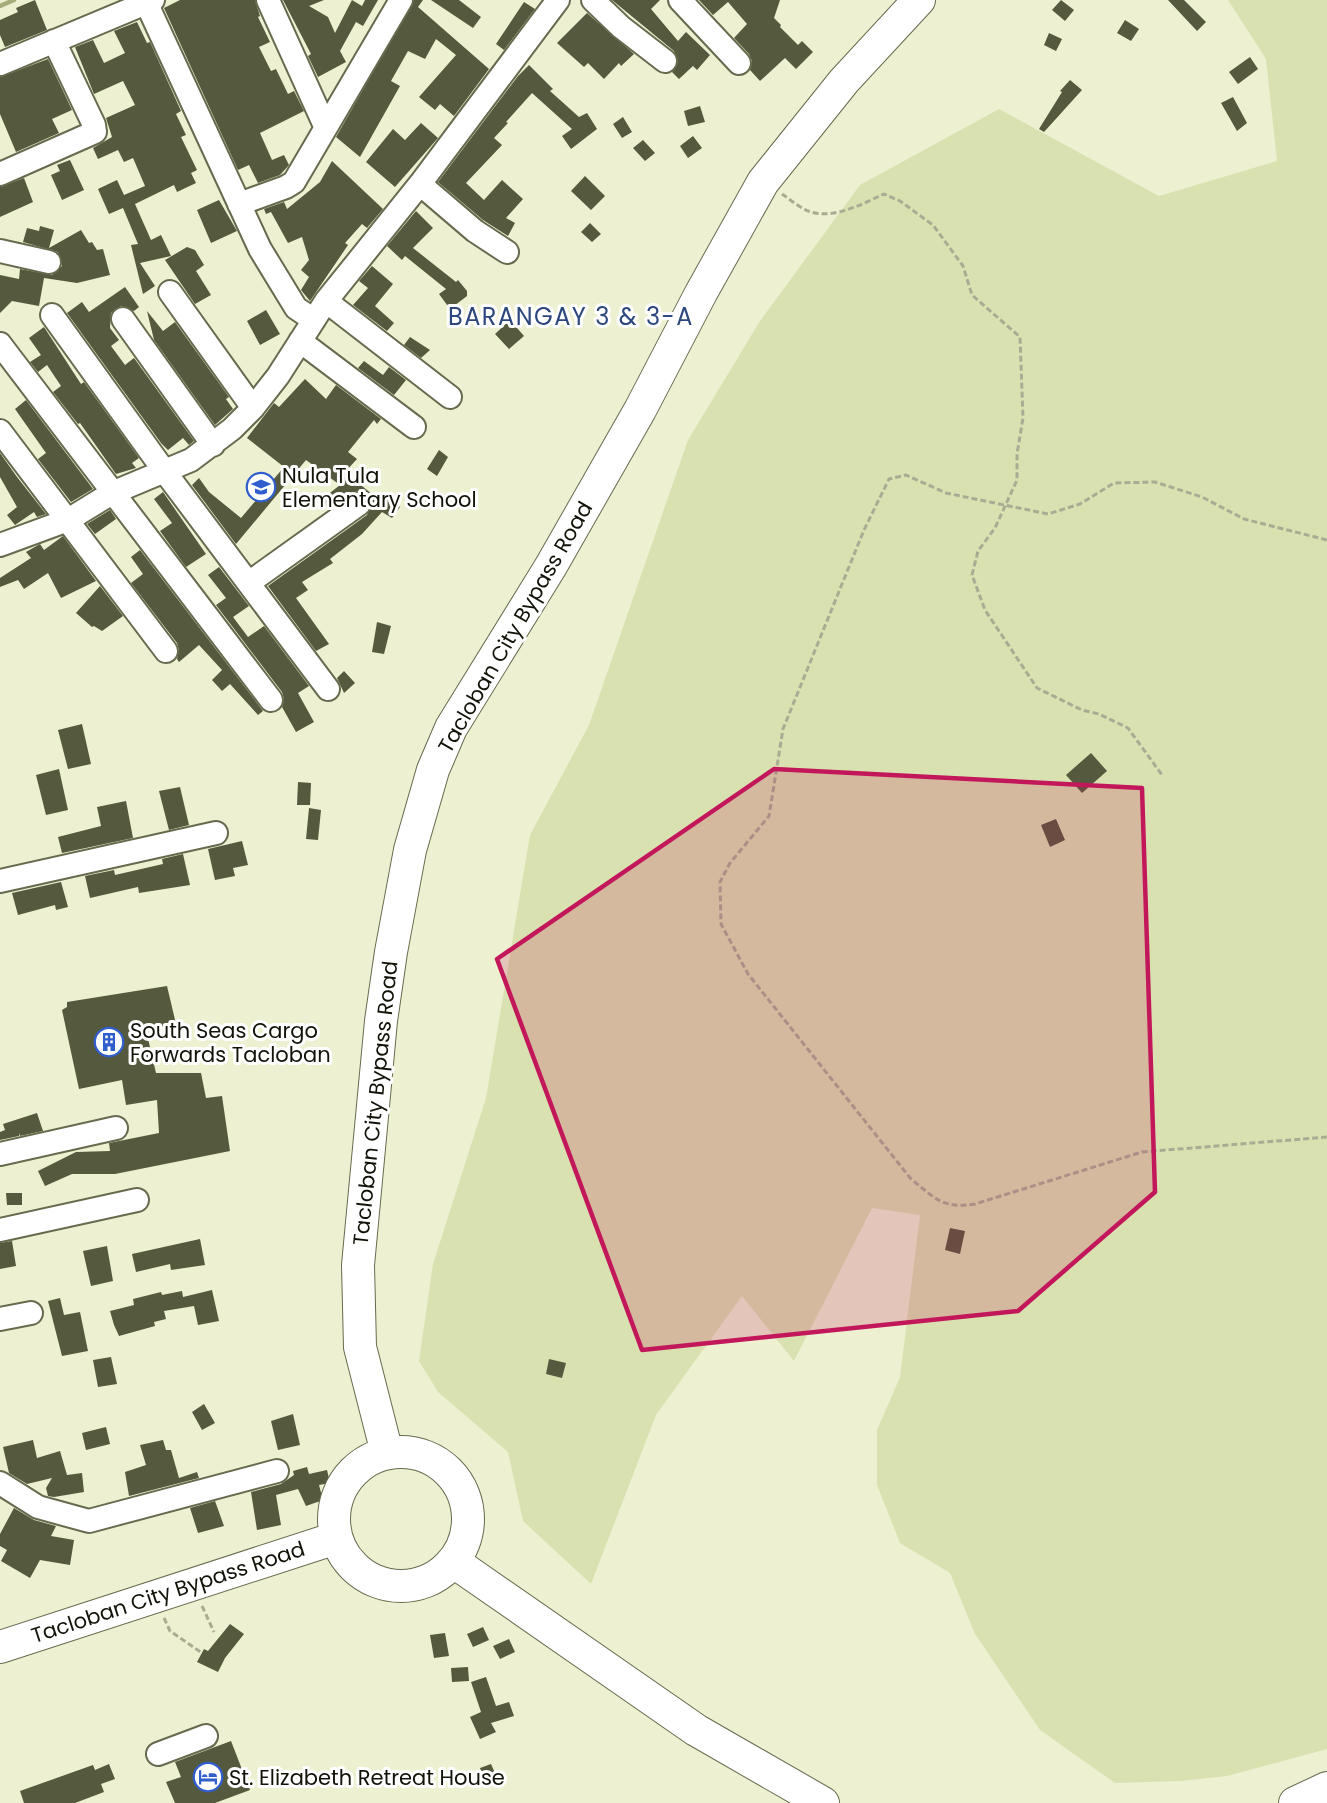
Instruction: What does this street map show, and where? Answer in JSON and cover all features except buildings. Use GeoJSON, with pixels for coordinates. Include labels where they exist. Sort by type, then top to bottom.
{"type":"FeatureCollection","features":[{"type":"Feature","properties":{"kind":"highway","name":"Tacloban City Bypass Road"},"geometry":{"type":"LineString","coordinates":[[387,1453],[360,1347],[358,1265],[381,1021],[401,894],[422,801],[451,728],[569,535],[640,410],[701,293],[763,182],[844,81],[919,0]]}},
{"type":"Feature","properties":{"kind":"highway"},"geometry":{"type":"LineString","coordinates":[[408,1452],[428,1457],[446,1468],[459,1484],[467,1503],[469,1524],[464,1544],[454,1562],[435,1578],[412,1586],[388,1585],[365,1576],[347,1560],[336,1538],[333,1516],[338,1494],[349,1475],[366,1461],[387,1453],[408,1452]]}},
{"type":"Feature","properties":{"kind":"highway","name":"Tacloban City Bypass Road"},"geometry":{"type":"LineString","coordinates":[[0,1647],[336,1538]]}},
{"type":"Feature","properties":{"kind":"highway"},"geometry":{"type":"LineString","coordinates":[[454,1562],[696,1730],[823,1803]]}},
{"type":"Feature","properties":{"kind":"highway"},"geometry":{"type":"LineString","coordinates":[[1294,1803],[1327,1788]]}},
{"type":"Feature","properties":{"kind":"street"},"geometry":{"type":"LineString","coordinates":[[268,0],[325,126]]}},
{"type":"Feature","properties":{"kind":"street"},"geometry":{"type":"LineString","coordinates":[[239,204],[291,185],[401,0]]}},
{"type":"Feature","properties":{"kind":"street"},"geometry":{"type":"LineString","coordinates":[[3,539],[68,520],[112,493],[165,472],[213,445],[253,408],[326,301],[420,184],[558,0]]}},
{"type":"Feature","properties":{"kind":"street"},"geometry":{"type":"LineString","coordinates":[[594,0],[621,27],[665,61]]}},
{"type":"Feature","properties":{"kind":"street"},"geometry":{"type":"LineString","coordinates":[[680,0],[739,63]]}},
{"type":"Feature","properties":{"kind":"street"},"geometry":{"type":"LineString","coordinates":[[0,64],[148,1],[260,249],[296,308],[314,320]]}},
{"type":"Feature","properties":{"kind":"street"},"geometry":{"type":"LineString","coordinates":[[0,174],[95,132],[94,124],[54,41]]}},
{"type":"Feature","properties":{"kind":"street"},"geometry":{"type":"LineString","coordinates":[[420,184],[475,231],[507,252]]}},
{"type":"Feature","properties":{"kind":"street"},"geometry":{"type":"LineString","coordinates":[[0,250],[49,262]]}},
{"type":"Feature","properties":{"kind":"street"},"geometry":{"type":"LineString","coordinates":[[170,292],[253,408]]}},
{"type":"Feature","properties":{"kind":"street"},"geometry":{"type":"LineString","coordinates":[[326,301],[450,397]]}},
{"type":"Feature","properties":{"kind":"street"},"geometry":{"type":"LineString","coordinates":[[52,315],[165,472],[250,582],[328,689]]}},
{"type":"Feature","properties":{"kind":"street"},"geometry":{"type":"LineString","coordinates":[[123,319],[213,445]]}},
{"type":"Feature","properties":{"kind":"street"},"geometry":{"type":"LineString","coordinates":[[300,341],[414,427]]}},
{"type":"Feature","properties":{"kind":"street"},"geometry":{"type":"LineString","coordinates":[[0,344],[271,700]]}},
{"type":"Feature","properties":{"kind":"street"},"geometry":{"type":"LineString","coordinates":[[0,431],[166,651]]}},
{"type":"Feature","properties":{"kind":"street"},"geometry":{"type":"LineString","coordinates":[[250,582],[359,504]]}},
{"type":"Feature","properties":{"kind":"street"},"geometry":{"type":"LineString","coordinates":[[0,881],[216,832]]}},
{"type":"Feature","properties":{"kind":"street"},"geometry":{"type":"LineString","coordinates":[[0,1154],[116,1128]]}},
{"type":"Feature","properties":{"kind":"street"},"geometry":{"type":"LineString","coordinates":[[0,1230],[137,1200]]}},
{"type":"Feature","properties":{"kind":"street"},"geometry":{"type":"LineString","coordinates":[[0,1319],[31,1313]]}},
{"type":"Feature","properties":{"kind":"street"},"geometry":{"type":"LineString","coordinates":[[0,1483],[38,1507],[89,1521],[277,1472]]}},
{"type":"Feature","properties":{"kind":"street"},"geometry":{"type":"LineString","coordinates":[[158,1754],[206,1736]]}},
{"type":"Feature","properties":{"kind":"path"},"geometry":{"type":"LineString","coordinates":[[763,182],[811,212],[834,212],[853,208],[884,194],[900,201],[933,225],[963,266],[972,295],[1020,337],[1023,418],[1017,454],[1017,480],[995,528],[978,551],[972,575],[985,610],[1037,688],[1082,710],[1100,714],[1128,728],[1162,775]]}},
{"type":"Feature","properties":{"kind":"path"},"geometry":{"type":"LineString","coordinates":[[1327,540],[1244,519],[1202,497],[1155,482],[1114,483],[1080,504],[1048,514],[946,493],[906,475],[889,479],[864,530],[783,729],[769,816],[730,863],[720,882],[721,924],[748,974],[804,1041],[878,1140],[911,1179],[932,1196],[953,1207],[975,1204],[1142,1152],[1327,1137]]}},
{"type":"Feature","properties":{"kind":"path"},"geometry":{"type":"LineString","coordinates":[[193,1609],[203,1606],[214,1632]]}},
{"type":"Feature","properties":{"kind":"path"},"geometry":{"type":"LineString","coordinates":[[172,1615],[162,1618],[170,1631],[202,1653]]}},
{"type":"Feature","properties":{"kind":"highlighted area"},"geometry":{"type":"Polygon","coordinates":[[[774,769],[1142,788],[1155,1192],[1018,1311],[642,1350],[497,959],[774,769]]]}},
{"type":"Feature","properties":{"kind":"green space"},"geometry":{"type":"Polygon","coordinates":[[[1228,0],[1327,0],[1327,1749],[1227,1776],[1181,1781],[1115,1783],[1040,1730],[975,1634],[950,1573],[900,1543],[877,1485],[877,1430],[900,1377],[920,1215],[872,1208],[794,1361],[742,1296],[656,1415],[591,1584],[523,1521],[508,1452],[438,1392],[419,1361],[433,1264],[486,1098],[530,835],[589,725],[688,440],[760,321],[860,185],[999,109],[1159,196],[1277,161],[1266,59],[1228,0]]]}},
{"type":"Feature","properties":{"kind":"waterway"},"geometry":{"type":"LineString","coordinates":[[0,6],[14,0]]}},
{"type":"Feature","properties":{"kind":"place","name":"Nula Tula Elementary School"},"geometry":{"type":"Point","coordinates":[261,487]}},
{"type":"Feature","properties":{"kind":"place","name":"South Seas Cargo Forwards Tacloban"},"geometry":{"type":"Point","coordinates":[109,1042]}},
{"type":"Feature","properties":{"kind":"place","name":"St. Elizabeth Retreat House"},"geometry":{"type":"Point","coordinates":[208,1777]}},
{"type":"Feature","properties":{"kind":"district","name":"BARANGAY 3 & 3-A"},"geometry":{"type":"Point","coordinates":[571,316]}}]}
